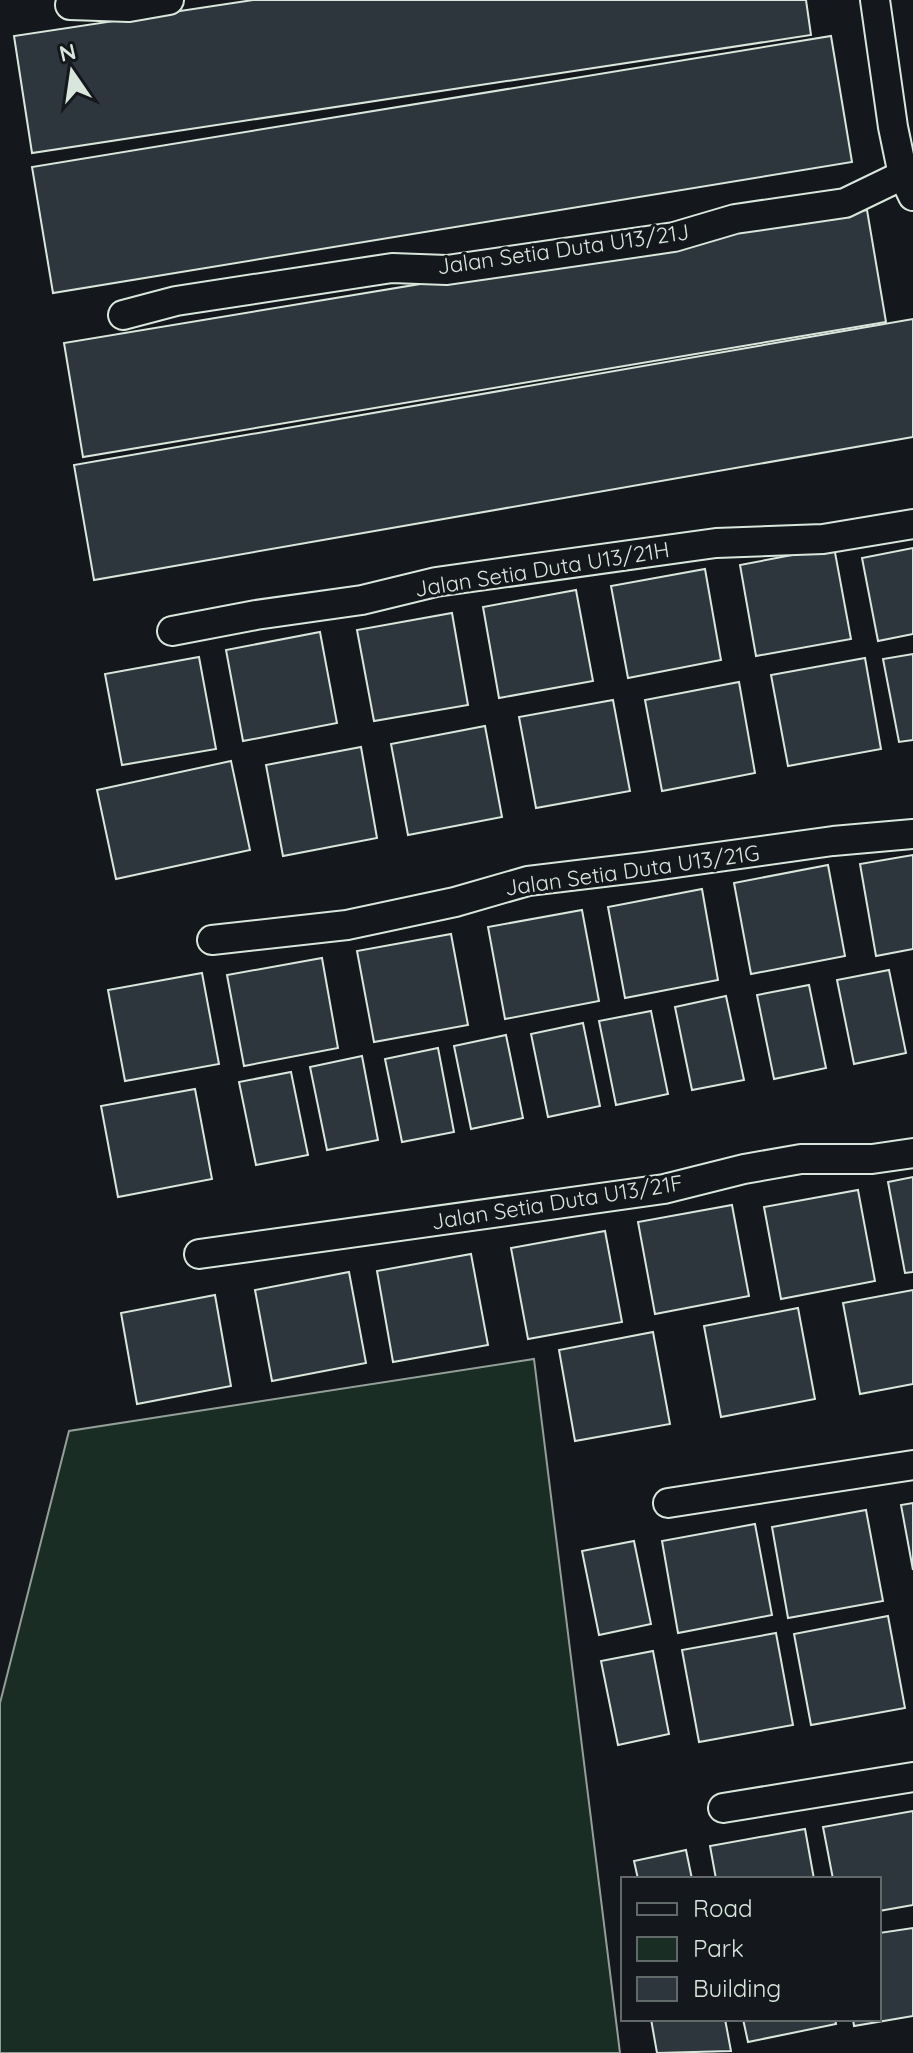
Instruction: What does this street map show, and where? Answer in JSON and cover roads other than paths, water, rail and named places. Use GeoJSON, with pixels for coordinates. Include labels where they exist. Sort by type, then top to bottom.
{"type":"FeatureCollection","features":[{"type":"Feature","properties":{"kind":"street"},"geometry":{"type":"LineString","coordinates":[[70,5],[129,7],[169,0]]}},
{"type":"Feature","properties":{"kind":"street"},"geometry":{"type":"LineString","coordinates":[[875,0],[893,127],[908,185]]}},
{"type":"Feature","properties":{"kind":"street","name":"Jalan Setia Duta U13/21J"},"geometry":{"type":"LineString","coordinates":[[123,315],[176,301],[392,268],[447,270],[674,237],[735,219],[845,203],[908,185]]}},
{"type":"Feature","properties":{"kind":"street","name":"Jalan Setia Duta U13/21H"},"geometry":{"type":"LineString","coordinates":[[172,631],[362,600],[436,582],[716,543],[823,539],[913,524]]}},
{"type":"Feature","properties":{"kind":"street","name":"Jalan Setia Duta U13/21G"},"geometry":{"type":"LineString","coordinates":[[212,940],[347,925],[455,902],[528,881],[833,841],[913,834]]}},
{"type":"Feature","properties":{"kind":"street","name":"Jalan Setia Duta U13/21F"},"geometry":{"type":"LineString","coordinates":[[199,1254],[664,1189],[744,1169],[801,1159],[872,1159],[913,1153]]}},
{"type":"Feature","properties":{"kind":"street"},"geometry":{"type":"LineString","coordinates":[[668,1503],[913,1465]]}},
{"type":"Feature","properties":{"kind":"street"},"geometry":{"type":"LineString","coordinates":[[723,1808],[913,1777]]}}]}
